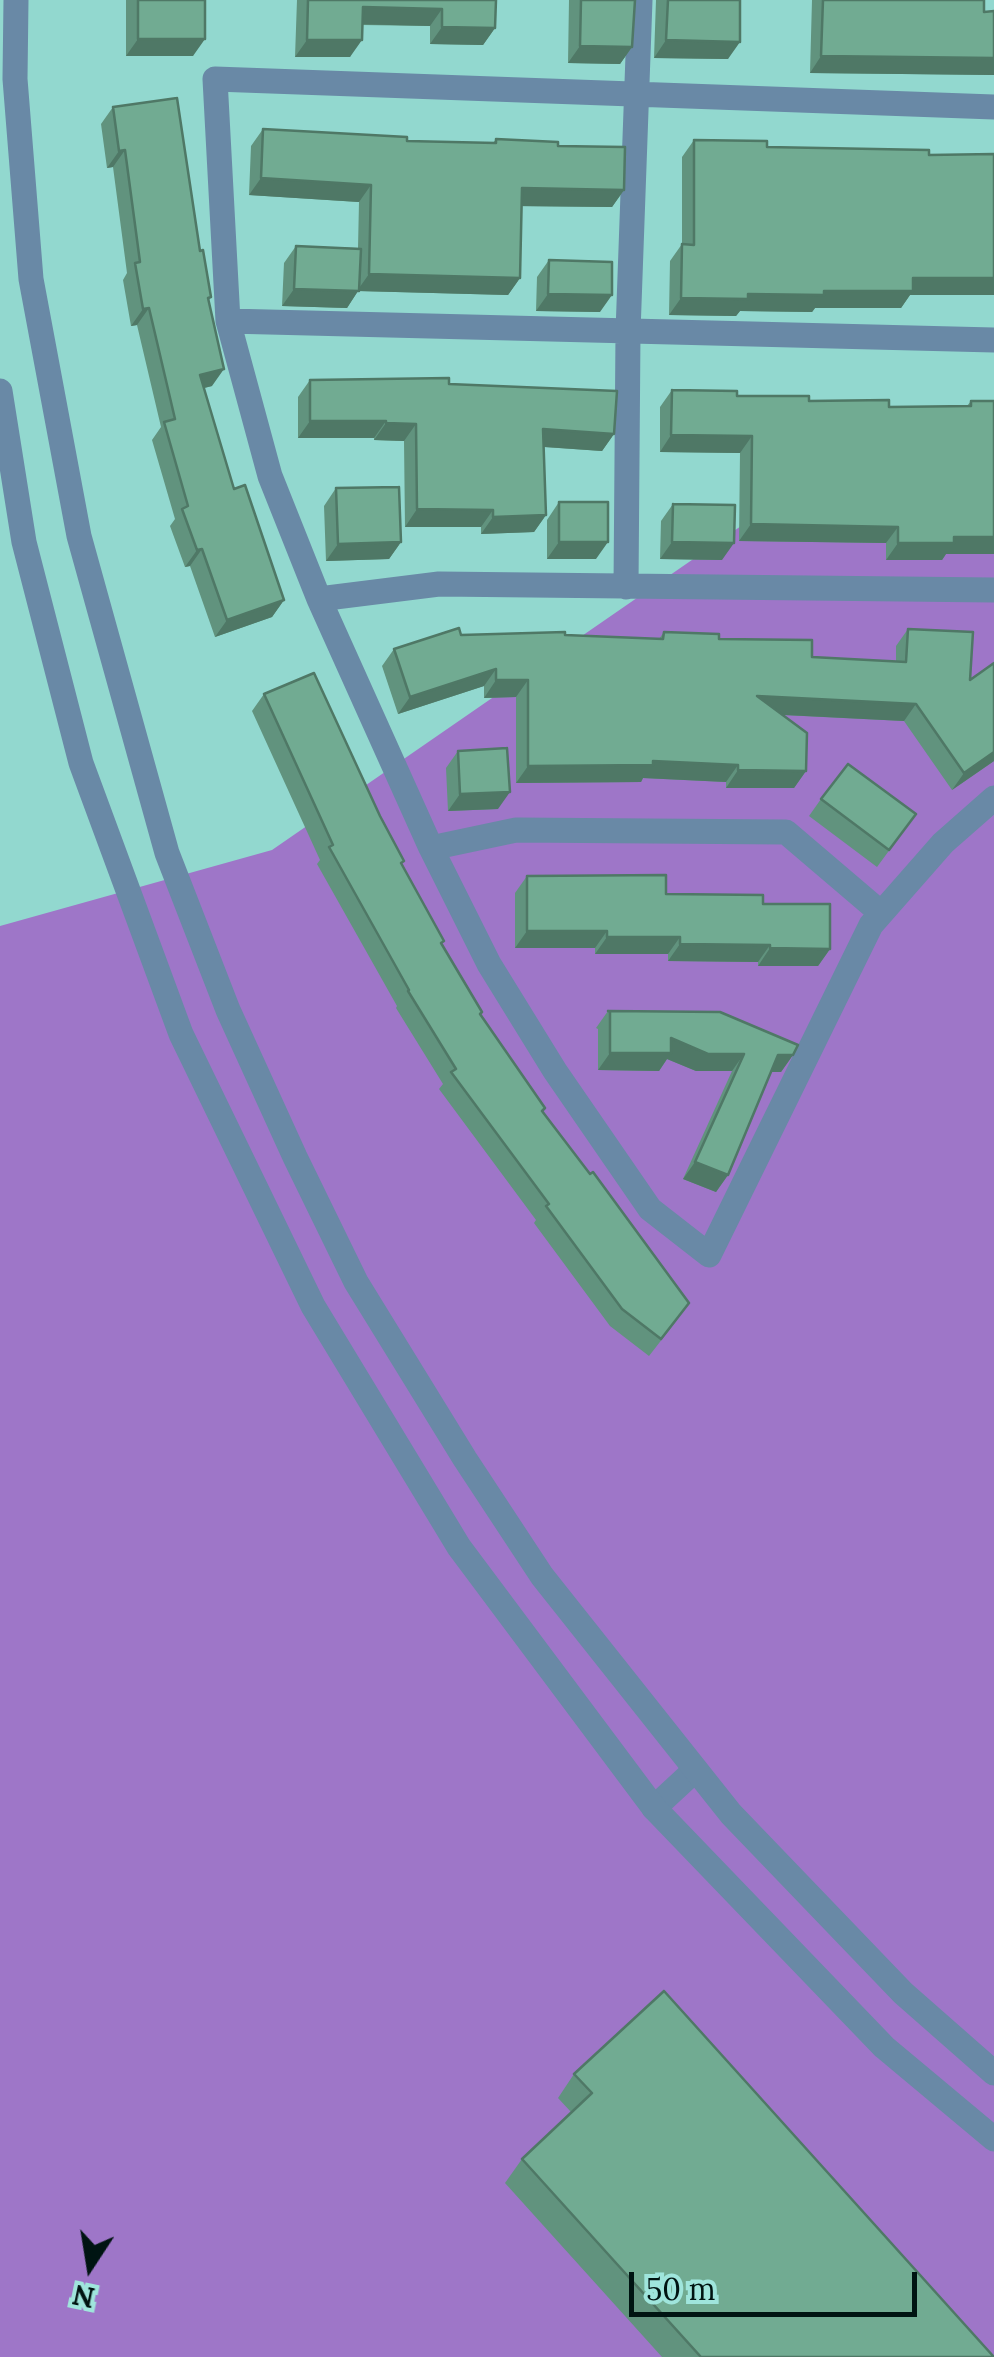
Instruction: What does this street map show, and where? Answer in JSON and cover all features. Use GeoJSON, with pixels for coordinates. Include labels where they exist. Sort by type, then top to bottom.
{"type":"FeatureCollection","features":[{"type":"Feature","properties":{"kind":"street"},"geometry":{"type":"LineString","coordinates":[[16,0],[15,78],[32,278],[79,536],[167,853],[228,1010],[295,1157],[356,1282],[542,1576],[732,1814],[902,1993],[994,2074]]}},
{"type":"Feature","properties":{"kind":"street"},"geometry":{"type":"LineString","coordinates":[[626,587],[628,332],[640,0]]}},
{"type":"Feature","properties":{"kind":"street"},"geometry":{"type":"LineString","coordinates":[[994,107],[215,79],[228,321],[270,476],[318,599],[431,848],[490,964],[566,1086],[650,1209],[709,1255],[871,925],[943,844],[994,798]]}},
{"type":"Feature","properties":{"kind":"street"},"geometry":{"type":"LineString","coordinates":[[228,321],[994,340]]}},
{"type":"Feature","properties":{"kind":"street"},"geometry":{"type":"LineString","coordinates":[[0,391],[24,542],[81,763],[180,1034],[314,1306],[459,1548],[654,1808],[884,2047],[994,2139]]}},
{"type":"Feature","properties":{"kind":"street"},"geometry":{"type":"LineString","coordinates":[[318,599],[439,584],[994,590]]}},
{"type":"Feature","properties":{"kind":"street"},"geometry":{"type":"LineString","coordinates":[[431,848],[516,830],[786,832],[881,912]]}},
{"type":"Feature","properties":{"kind":"street"},"geometry":{"type":"LineString","coordinates":[[654,1808],[696,1770]]}},
{"type":"Feature","properties":{"kind":"shaded area"},"geometry":{"type":"Polygon","coordinates":[[[994,478],[994,2357],[0,2357],[0,926],[272,850],[744,524],[994,478]]]}},
{"type":"Feature","properties":{"kind":"building"},"geometry":{"type":"Polygon","coordinates":[[[138,0],[205,0],[205,39],[138,39],[138,0]]]}},
{"type":"Feature","properties":{"kind":"building"},"geometry":{"type":"Polygon","coordinates":[[[308,0],[496,0],[495,28],[442,27],[442,9],[363,7],[362,40],[307,40],[308,0]]]}},
{"type":"Feature","properties":{"kind":"building"},"geometry":{"type":"Polygon","coordinates":[[[581,0],[635,0],[632,47],[580,46],[581,0]]]}},
{"type":"Feature","properties":{"kind":"building"},"geometry":{"type":"Polygon","coordinates":[[[668,0],[740,0],[740,42],[666,40],[668,0]]]}},
{"type":"Feature","properties":{"kind":"building"},"geometry":{"type":"Polygon","coordinates":[[[823,0],[984,0],[984,12],[994,11],[994,58],[821,56],[823,0]]]}},
{"type":"Feature","properties":{"kind":"building"},"geometry":{"type":"Polygon","coordinates":[[[177,98],[200,251],[203,250],[211,297],[208,298],[224,369],[200,375],[234,489],[245,485],[284,600],[227,620],[202,549],[197,550],[182,509],[188,506],[164,422],[175,419],[149,308],[143,309],[125,150],[119,151],[113,107],[177,98]]]}},
{"type":"Feature","properties":{"kind":"building"},"geometry":{"type":"Polygon","coordinates":[[[263,129],[407,137],[407,141],[496,143],[496,139],[558,142],[558,146],[625,147],[624,190],[522,188],[520,278],[369,274],[371,185],[261,178],[263,129]]]}},
{"type":"Feature","properties":{"kind":"building"},"geometry":{"type":"Polygon","coordinates":[[[694,140],[767,141],[767,147],[929,150],[929,155],[994,154],[994,278],[913,278],[913,291],[748,294],[748,299],[681,298],[682,244],[694,245],[694,140]]]}},
{"type":"Feature","properties":{"kind":"building"},"geometry":{"type":"Polygon","coordinates":[[[296,246],[361,249],[359,291],[294,289],[296,246]]]}},
{"type":"Feature","properties":{"kind":"building"},"geometry":{"type":"Polygon","coordinates":[[[549,260],[612,262],[612,295],[548,294],[549,260]]]}},
{"type":"Feature","properties":{"kind":"building"},"geometry":{"type":"Polygon","coordinates":[[[449,378],[449,384],[617,391],[614,434],[543,429],[546,515],[493,517],[493,510],[417,509],[416,424],[310,421],[310,380],[449,378]]]}},
{"type":"Feature","properties":{"kind":"building"},"geometry":{"type":"Polygon","coordinates":[[[672,390],[737,391],[737,396],[809,396],[809,401],[889,400],[889,407],[971,406],[971,401],[994,401],[994,537],[954,537],[954,543],[898,543],[898,527],[751,524],[752,436],[671,435],[672,390]]]}},
{"type":"Feature","properties":{"kind":"building"},"geometry":{"type":"Polygon","coordinates":[[[399,487],[401,542],[338,544],[336,488],[399,487]]]}},
{"type":"Feature","properties":{"kind":"building"},"geometry":{"type":"Polygon","coordinates":[[[559,502],[608,502],[608,542],[559,542],[559,502]]]}},
{"type":"Feature","properties":{"kind":"building"},"geometry":{"type":"Polygon","coordinates":[[[673,504],[735,505],[734,543],[672,542],[673,504]]]}},
{"type":"Feature","properties":{"kind":"building"},"geometry":{"type":"Polygon","coordinates":[[[459,628],[461,635],[565,632],[663,639],[664,632],[719,634],[719,639],[812,640],[812,657],[906,662],[908,629],[973,632],[970,680],[994,663],[994,752],[964,773],[916,704],[757,696],[807,733],[806,771],[738,770],[738,765],[653,761],[653,765],[528,766],[528,680],[496,680],[496,669],[410,697],[394,649],[459,628]]]}},
{"type":"Feature","properties":{"kind":"building"},"geometry":{"type":"Polygon","coordinates":[[[314,673],[404,861],[401,863],[480,1014],[545,1108],[542,1111],[590,1174],[593,1172],[689,1303],[661,1339],[622,1309],[451,1072],[456,1069],[329,847],[333,845],[264,694],[314,673]]]}},
{"type":"Feature","properties":{"kind":"building"},"geometry":{"type":"Polygon","coordinates":[[[507,748],[510,792],[460,794],[458,751],[507,748]]]}},
{"type":"Feature","properties":{"kind":"building"},"geometry":{"type":"Polygon","coordinates":[[[848,764],[916,814],[889,850],[821,799],[848,764]]]}},
{"type":"Feature","properties":{"kind":"building"},"geometry":{"type":"Polygon","coordinates":[[[666,875],[666,894],[763,895],[763,904],[830,904],[830,949],[680,944],[680,937],[607,937],[607,931],[527,931],[527,876],[666,875]]]}},
{"type":"Feature","properties":{"kind":"building"},"geometry":{"type":"Polygon","coordinates":[[[608,1011],[720,1012],[798,1045],[793,1055],[778,1055],[728,1175],[695,1162],[744,1054],[708,1054],[671,1038],[671,1053],[610,1053],[608,1011]]]}},
{"type":"Feature","properties":{"kind":"building"},"geometry":{"type":"Polygon","coordinates":[[[664,1991],[994,2357],[701,2357],[522,2159],[592,2093],[574,2074],[664,1991]]]}}]}
